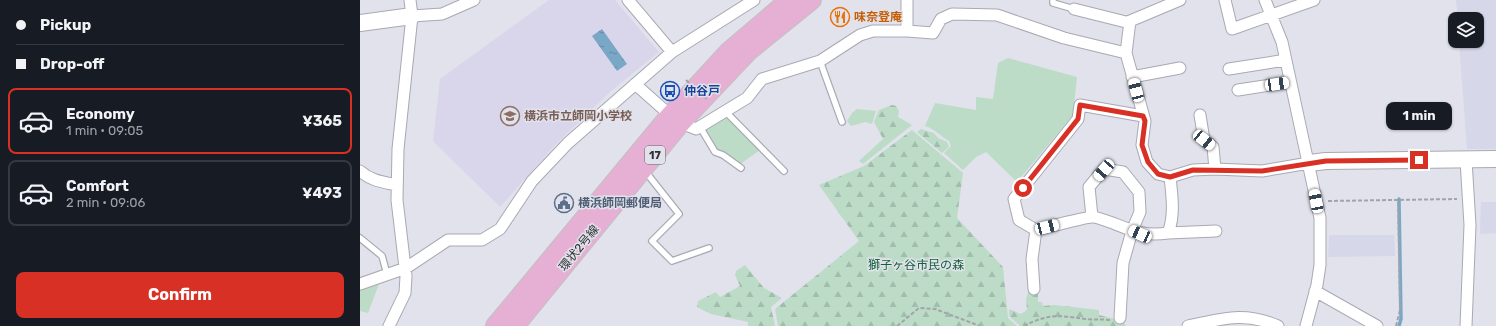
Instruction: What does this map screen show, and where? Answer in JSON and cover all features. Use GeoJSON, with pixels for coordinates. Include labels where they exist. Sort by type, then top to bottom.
{"type":"FeatureCollection","features":[{"type":"Feature","properties":{"kind":"main road","name":"環状2号線"},"geometry":{"type":"LineString","coordinates":[[495,326],[675,119],[729,51],[789,0]]}},
{"type":"Feature","properties":{"kind":"main road","name":"環状2号線"},"geometry":{"type":"LineString","coordinates":[[515,326],[644,169],[675,119],[749,51],[812,0]]}},
{"type":"Feature","properties":{"kind":"street"},"geometry":{"type":"LineString","coordinates":[[388,326],[405,293],[406,268],[397,200],[397,185],[398,149],[412,16],[410,0]]}},
{"type":"Feature","properties":{"kind":"street"},"geometry":{"type":"LineString","coordinates":[[360,23],[412,16],[442,14],[474,0]]}},
{"type":"Feature","properties":{"kind":"street"},"geometry":{"type":"LineString","coordinates":[[628,0],[672,52]]}},
{"type":"Feature","properties":{"kind":"street"},"geometry":{"type":"LineString","coordinates":[[360,284],[406,268],[448,240],[482,240],[500,229],[532,181],[568,143],[672,52],[754,0]]}},
{"type":"Feature","properties":{"kind":"street"},"geometry":{"type":"LineString","coordinates":[[907,31],[908,0]]}},
{"type":"Feature","properties":{"kind":"street"},"geometry":{"type":"LineString","coordinates":[[1180,0],[1130,20],[1126,54],[1145,121],[1142,145],[1148,162],[1158,174],[1170,177],[1193,170],[1215,169],[1262,171],[1326,161],[1496,159]]}},
{"type":"Feature","properties":{"kind":"street"},"geometry":{"type":"LineString","coordinates":[[1225,0],[1232,29],[1314,0]]}},
{"type":"Feature","properties":{"kind":"street"},"geometry":{"type":"LineString","coordinates":[[1265,0],[1282,42],[1320,218],[1320,265],[1306,326]]}},
{"type":"Feature","properties":{"kind":"street"},"geometry":{"type":"LineString","coordinates":[[1074,9],[1130,23]]}},
{"type":"Feature","properties":{"kind":"street"},"geometry":{"type":"LineString","coordinates":[[635,84],[675,119],[696,129],[747,98],[762,79],[820,61],[860,36],[873,31],[933,33],[941,19],[952,14],[997,15],[1064,38],[1126,54]]}},
{"type":"Feature","properties":{"kind":"street"},"geometry":{"type":"LineString","coordinates":[[1229,69],[1286,60]]}},
{"type":"Feature","properties":{"kind":"street"},"geometry":{"type":"LineString","coordinates":[[1132,77],[1180,68]]}},
{"type":"Feature","properties":{"kind":"street"},"geometry":{"type":"LineString","coordinates":[[1238,90],[1290,82]]}},
{"type":"Feature","properties":{"kind":"street"},"geometry":{"type":"LineString","coordinates":[[1143,116],[1080,105],[1078,119],[1014,199],[1019,220],[1036,230],[1092,217],[1140,234],[1150,235],[1216,231]]}},
{"type":"Feature","properties":{"kind":"street"},"geometry":{"type":"LineString","coordinates":[[1200,115],[1204,140],[1213,147],[1215,169]]}},
{"type":"Feature","properties":{"kind":"street"},"geometry":{"type":"LineString","coordinates":[[1466,160],[1470,225],[1466,326]]}},
{"type":"Feature","properties":{"kind":"street"},"geometry":{"type":"LineString","coordinates":[[1092,217],[1089,187],[1104,170],[1124,172],[1139,192],[1140,212],[1132,231],[1123,262],[1120,318]]}},
{"type":"Feature","properties":{"kind":"street"},"geometry":{"type":"LineString","coordinates":[[360,171],[366,176],[377,181],[397,185]]}},
{"type":"Feature","properties":{"kind":"street"},"geometry":{"type":"LineString","coordinates":[[1168,233],[1171,227],[1172,204],[1170,177]]}},
{"type":"Feature","properties":{"kind":"street"},"geometry":{"type":"LineString","coordinates":[[1034,289],[1032,259],[1036,230]]}},
{"type":"Feature","properties":{"kind":"street"},"geometry":{"type":"LineString","coordinates":[[1315,291],[1377,326]]}},
{"type":"Feature","properties":{"kind":"street"},"geometry":{"type":"LineString","coordinates":[[1188,326],[1236,316],[1256,319],[1278,326]]}},
{"type":"Feature","properties":{"kind":"lane"},"geometry":{"type":"LineString","coordinates":[[1053,0],[1053,3],[1074,9]]}},
{"type":"Feature","properties":{"kind":"lane"},"geometry":{"type":"LineString","coordinates":[[820,61],[842,122]]}},
{"type":"Feature","properties":{"kind":"lane"},"geometry":{"type":"LineString","coordinates":[[725,112],[784,171]]}},
{"type":"Feature","properties":{"kind":"lane"},"geometry":{"type":"LineString","coordinates":[[700,127],[715,152],[723,155],[741,168]]}},
{"type":"Feature","properties":{"kind":"lane"},"geometry":{"type":"LineString","coordinates":[[644,169],[679,214],[652,240],[672,261],[710,248]]}},
{"type":"Feature","properties":{"kind":"lane"},"geometry":{"type":"LineString","coordinates":[[360,238],[382,256],[387,274]]}},
{"type":"Feature","properties":{"kind":"path"},"geometry":{"type":"LineString","coordinates":[[686,80],[708,100]]}},
{"type":"Feature","properties":{"kind":"path"},"geometry":{"type":"LineString","coordinates":[[1316,201],[1468,199]]}},
{"type":"Feature","properties":{"kind":"path"},"geometry":{"type":"LineString","coordinates":[[1396,326],[1400,310],[1398,201]]}},
{"type":"Feature","properties":{"kind":"path"},"geometry":{"type":"LineString","coordinates":[[896,326],[919,308],[943,311],[980,326]]}},
{"type":"Feature","properties":{"kind":"path"},"geometry":{"type":"LineString","coordinates":[[1024,326],[1039,318],[1068,316],[1086,319],[1111,320],[1120,318]]}},
{"type":"Feature","properties":{"kind":"shaded area","name":"横浜市立師岡小学校"},"geometry":{"type":"Polygon","coordinates":[[[549,0],[615,0],[659,52],[611,91],[555,145],[500,207],[433,141],[440,79],[549,0]]]}},
{"type":"Feature","properties":{"kind":"shaded area"},"geometry":{"type":"Polygon","coordinates":[[[1456,0],[1496,0],[1496,149],[1467,149],[1460,48],[1484,48],[1484,12],[1457,12],[1456,0]]]}},
{"type":"Feature","properties":{"kind":"shaded area"},"geometry":{"type":"Polygon","coordinates":[[[1481,202],[1496,202],[1496,233],[1480,234],[1481,202]]]}},
{"type":"Feature","properties":{"kind":"shaded area"},"geometry":{"type":"Polygon","coordinates":[[[1329,235],[1394,235],[1395,256],[1328,257],[1329,235]]]}},
{"type":"Feature","properties":{"kind":"green space"},"geometry":{"type":"Polygon","coordinates":[[[1008,58],[1077,77],[1073,115],[1017,182],[986,152],[976,157],[963,170],[944,153],[951,146],[949,141],[925,126],[935,103],[976,110],[976,97],[993,99],[998,63],[1008,58]]]}},
{"type":"Feature","properties":{"kind":"green space"},"geometry":{"type":"Polygon","coordinates":[[[892,105],[896,106],[899,111],[898,117],[912,125],[863,164],[859,161],[883,139],[874,122],[879,110],[892,105]]]}},
{"type":"Feature","properties":{"kind":"green space"},"geometry":{"type":"Polygon","coordinates":[[[857,109],[876,111],[872,124],[865,122],[851,126],[847,121],[852,113],[857,109]]]}},
{"type":"Feature","properties":{"kind":"green space"},"geometry":{"type":"Polygon","coordinates":[[[724,114],[760,150],[739,165],[716,150],[702,127],[724,114]]]}},
{"type":"Feature","properties":{"kind":"green space"},"geometry":{"type":"Polygon","coordinates":[[[921,129],[934,133],[938,138],[947,142],[949,147],[942,153],[917,132],[921,129]]]}},
{"type":"Feature","properties":{"kind":"green space","name":"獅子ヶ谷市民の森"},"geometry":{"type":"Polygon","coordinates":[[[912,130],[963,173],[957,218],[1003,267],[1008,318],[1017,326],[778,326],[775,309],[859,241],[819,185],[864,166],[912,130]]]}},
{"type":"Feature","properties":{"kind":"green space"},"geometry":{"type":"Polygon","coordinates":[[[745,265],[764,288],[782,298],[771,307],[775,326],[748,326],[748,322],[711,314],[697,307],[698,301],[716,292],[720,297],[740,286],[735,275],[736,271],[745,265]]]}},
{"type":"Feature","properties":{"kind":"green space"},"geometry":{"type":"Polygon","coordinates":[[[379,284],[368,313],[360,311],[360,289],[379,284]]]}},
{"type":"Feature","properties":{"kind":"green space"},"geometry":{"type":"Polygon","coordinates":[[[1029,290],[1038,291],[1038,302],[1042,302],[1043,306],[1054,305],[1099,310],[1099,315],[1123,321],[1126,326],[1020,326],[1009,316],[1009,309],[1021,314],[1027,310],[1026,299],[1029,290]]]}},
{"type":"Feature","properties":{"kind":"water"},"geometry":{"type":"Polygon","coordinates":[[[602,29],[627,64],[617,71],[592,36],[602,29]]]}},
{"type":"Feature","properties":{"kind":"waterway"},"geometry":{"type":"LineString","coordinates":[[1399,199],[1401,319],[1399,326]]}},
{"type":"Feature","properties":{"kind":"place","name":"味奈登庵"},"geometry":{"type":"Point","coordinates":[840,17]}},
{"type":"Feature","properties":{"kind":"place","name":"仲谷戸"},"geometry":{"type":"Point","coordinates":[670,91]}},
{"type":"Feature","properties":{"kind":"place","name":"横浜市立師岡小学校"},"geometry":{"type":"Point","coordinates":[510,116]}},
{"type":"Feature","properties":{"kind":"place","name":"横浜師岡郵便局"},"geometry":{"type":"Point","coordinates":[564,203]}},
{"type":"Feature","properties":{"kind":"route"},"geometry":{"type":"LineString","coordinates":[[1023,188],[1078,119],[1080,105],[1143,116],[1145,121],[1142,145],[1148,162],[1158,174],[1170,177],[1193,170],[1215,169],[1262,171],[1326,161],[1419,160]]}}]}
